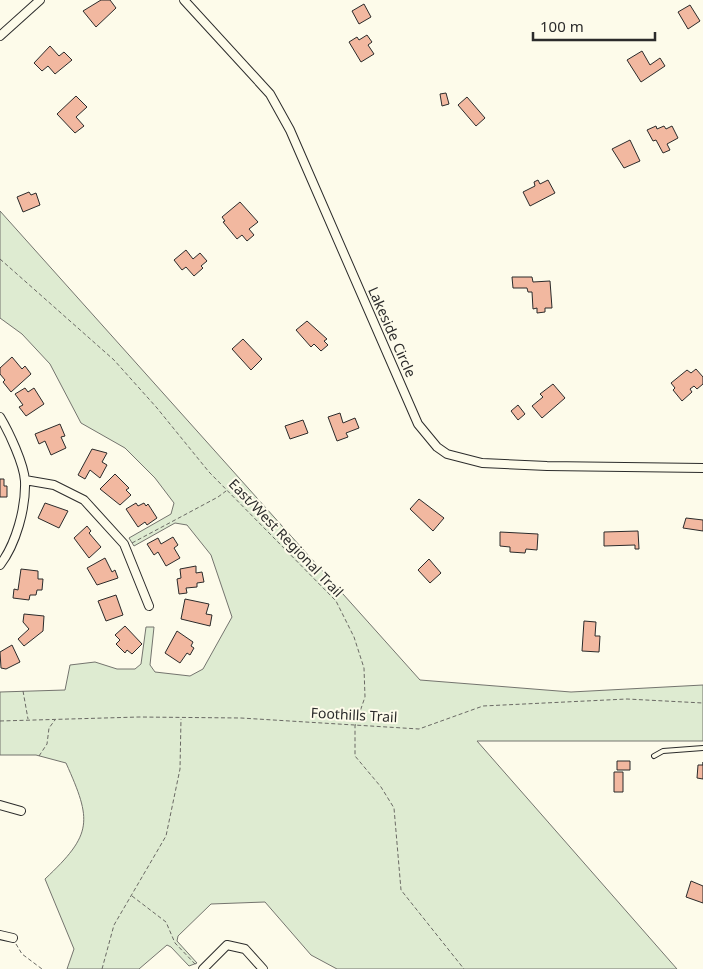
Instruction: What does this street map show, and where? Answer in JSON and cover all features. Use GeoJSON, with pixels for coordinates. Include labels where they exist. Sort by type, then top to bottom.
{"type":"FeatureCollection","features":[{"type":"Feature","properties":{"kind":"street"},"geometry":{"type":"LineString","coordinates":[[0,36],[40,0]]}},
{"type":"Feature","properties":{"kind":"street","name":"Lakeside Circle"},"geometry":{"type":"LineString","coordinates":[[184,0],[270,94],[290,130],[418,424],[437,447],[456,458],[482,463],[547,466],[703,468]]}},
{"type":"Feature","properties":{"kind":"street"},"geometry":{"type":"LineString","coordinates":[[0,417],[10,434],[25,480],[23,507],[10,552],[0,565]]}},
{"type":"Feature","properties":{"kind":"street"},"geometry":{"type":"LineString","coordinates":[[25,480],[54,485],[84,500],[125,546],[149,606]]}},
{"type":"Feature","properties":{"kind":"street"},"geometry":{"type":"LineString","coordinates":[[0,805],[21,811]]}},
{"type":"Feature","properties":{"kind":"street"},"geometry":{"type":"LineString","coordinates":[[0,935],[13,938]]}},
{"type":"Feature","properties":{"kind":"street"},"geometry":{"type":"LineString","coordinates":[[201,969],[227,945],[245,949],[263,969]]}},
{"type":"Feature","properties":{"kind":"lane"},"geometry":{"type":"LineString","coordinates":[[654,756],[663,751],[703,748]]}},
{"type":"Feature","properties":{"kind":"path","name":"East/West Regional Trail"},"geometry":{"type":"LineString","coordinates":[[0,259],[114,360],[157,408],[209,472],[336,601],[354,637],[364,668],[364,697],[355,726],[355,756],[381,787],[394,808],[401,890],[420,910],[464,969]]}},
{"type":"Feature","properties":{"kind":"path"},"geometry":{"type":"LineString","coordinates":[[125,546],[181,518],[226,490]]}},
{"type":"Feature","properties":{"kind":"path"},"geometry":{"type":"LineString","coordinates":[[23,692],[28,720]]}},
{"type":"Feature","properties":{"kind":"path","name":"Foothills Trail"},"geometry":{"type":"LineString","coordinates":[[0,720],[139,717],[241,718],[420,729],[483,706],[627,699],[703,703]]}},
{"type":"Feature","properties":{"kind":"path"},"geometry":{"type":"LineString","coordinates":[[102,969],[114,925],[166,836],[180,769],[181,718]]}},
{"type":"Feature","properties":{"kind":"path"},"geometry":{"type":"LineString","coordinates":[[39,756],[47,744],[50,728],[56,719]]}},
{"type":"Feature","properties":{"kind":"path"},"geometry":{"type":"LineString","coordinates":[[132,895],[166,922],[175,943],[201,969]]}},
{"type":"Feature","properties":{"kind":"path"},"geometry":{"type":"LineString","coordinates":[[13,938],[22,954],[42,969]]}},
{"type":"Feature","properties":{"kind":"green space"},"geometry":{"type":"Polygon","coordinates":[[[0,211],[420,680],[571,692],[703,685],[703,741],[477,741],[677,969],[337,969],[311,955],[265,902],[211,904],[178,936],[177,941],[197,963],[189,966],[167,945],[139,969],[67,969],[74,949],[45,879],[61,863],[80,838],[83,826],[83,813],[80,799],[66,763],[36,755],[0,755],[0,692],[65,690],[70,665],[95,662],[117,669],[135,669],[141,664],[146,627],[154,627],[150,665],[155,672],[190,676],[203,669],[232,617],[211,555],[187,525],[175,523],[134,546],[129,538],[171,514],[174,503],[155,478],[125,448],[81,423],[50,364],[22,334],[0,318],[0,211]]]}},
{"type":"Feature","properties":{"kind":"building"},"geometry":{"type":"Polygon","coordinates":[[[101,0],[110,0],[116,8],[96,27],[83,11],[101,0]]]}},
{"type":"Feature","properties":{"kind":"building"},"geometry":{"type":"Polygon","coordinates":[[[364,4],[371,17],[359,24],[352,11],[364,4]]]}},
{"type":"Feature","properties":{"kind":"building"},"geometry":{"type":"Polygon","coordinates":[[[690,5],[700,21],[688,29],[678,12],[690,5]]]}},
{"type":"Feature","properties":{"kind":"building"},"geometry":{"type":"Polygon","coordinates":[[[367,35],[372,42],[368,45],[374,54],[361,62],[349,42],[357,37],[359,40],[367,35]]]}},
{"type":"Feature","properties":{"kind":"building"},"geometry":{"type":"Polygon","coordinates":[[[50,46],[59,56],[64,52],[72,60],[55,74],[48,66],[42,71],[34,63],[50,46]]]}},
{"type":"Feature","properties":{"kind":"building"},"geometry":{"type":"Polygon","coordinates":[[[642,51],[650,65],[660,58],[665,66],[641,82],[627,60],[642,51]]]}},
{"type":"Feature","properties":{"kind":"building"},"geometry":{"type":"Polygon","coordinates":[[[446,93],[449,104],[442,106],[440,94],[446,93]]]}},
{"type":"Feature","properties":{"kind":"building"},"geometry":{"type":"Polygon","coordinates":[[[76,96],[87,107],[76,117],[84,126],[75,133],[57,114],[76,96]]]}},
{"type":"Feature","properties":{"kind":"building"},"geometry":{"type":"Polygon","coordinates":[[[467,97],[485,118],[476,126],[458,105],[467,97]]]}},
{"type":"Feature","properties":{"kind":"building"},"geometry":{"type":"Polygon","coordinates":[[[656,126],[657,129],[664,126],[666,129],[672,126],[678,138],[667,144],[670,150],[663,153],[656,140],[653,141],[647,130],[656,126]]]}},
{"type":"Feature","properties":{"kind":"building"},"geometry":{"type":"Polygon","coordinates":[[[630,140],[640,161],[624,168],[612,149],[630,140]]]}},
{"type":"Feature","properties":{"kind":"building"},"geometry":{"type":"Polygon","coordinates":[[[538,180],[540,184],[548,180],[555,193],[530,206],[523,192],[535,186],[534,182],[538,180]]]}},
{"type":"Feature","properties":{"kind":"building"},"geometry":{"type":"Polygon","coordinates":[[[29,192],[31,195],[36,193],[40,205],[23,212],[17,197],[29,192]]]}},
{"type":"Feature","properties":{"kind":"building"},"geometry":{"type":"Polygon","coordinates":[[[240,202],[258,222],[249,229],[254,235],[247,241],[242,235],[237,239],[223,222],[225,221],[222,217],[240,202]]]}},
{"type":"Feature","properties":{"kind":"building"},"geometry":{"type":"Polygon","coordinates":[[[186,250],[193,259],[200,253],[207,261],[201,266],[203,268],[194,276],[186,267],[182,270],[174,260],[186,250]]]}},
{"type":"Feature","properties":{"kind":"building"},"geometry":{"type":"Polygon","coordinates":[[[512,277],[532,277],[533,282],[550,281],[552,308],[545,308],[545,312],[537,313],[537,308],[533,309],[532,292],[528,292],[527,288],[513,288],[512,277]]]}},
{"type":"Feature","properties":{"kind":"building"},"geometry":{"type":"Polygon","coordinates":[[[307,321],[327,339],[324,341],[328,345],[321,351],[314,344],[311,347],[296,330],[307,321]]]}},
{"type":"Feature","properties":{"kind":"building"},"geometry":{"type":"Polygon","coordinates":[[[243,339],[262,359],[251,370],[232,349],[243,339]]]}},
{"type":"Feature","properties":{"kind":"building"},"geometry":{"type":"Polygon","coordinates":[[[12,357],[22,369],[25,366],[31,374],[11,392],[3,382],[5,380],[0,374],[0,368],[12,357]]]}},
{"type":"Feature","properties":{"kind":"building"},"geometry":{"type":"Polygon","coordinates":[[[696,369],[703,377],[703,384],[697,389],[694,386],[690,389],[692,392],[682,401],[673,390],[675,388],[671,383],[687,370],[691,373],[696,369]]]}},
{"type":"Feature","properties":{"kind":"building"},"geometry":{"type":"Polygon","coordinates":[[[553,384],[565,398],[542,418],[532,406],[543,397],[540,394],[553,384]]]}},
{"type":"Feature","properties":{"kind":"building"},"geometry":{"type":"Polygon","coordinates":[[[25,388],[28,392],[34,388],[44,404],[26,416],[19,407],[23,405],[15,394],[25,388]]]}},
{"type":"Feature","properties":{"kind":"building"},"geometry":{"type":"Polygon","coordinates":[[[518,405],[525,414],[518,420],[511,411],[518,405]]]}},
{"type":"Feature","properties":{"kind":"building"},"geometry":{"type":"Polygon","coordinates":[[[340,413],[343,423],[355,418],[359,428],[346,433],[348,437],[337,441],[328,417],[340,413]]]}},
{"type":"Feature","properties":{"kind":"building"},"geometry":{"type":"Polygon","coordinates":[[[303,420],[308,433],[290,439],[285,426],[303,420]]]}},
{"type":"Feature","properties":{"kind":"building"},"geometry":{"type":"Polygon","coordinates":[[[60,424],[65,436],[61,437],[66,448],[51,455],[45,441],[39,444],[35,434],[60,424]]]}},
{"type":"Feature","properties":{"kind":"building"},"geometry":{"type":"Polygon","coordinates":[[[92,449],[107,453],[102,462],[107,465],[100,478],[90,470],[85,479],[78,475],[92,449]]]}},
{"type":"Feature","properties":{"kind":"building"},"geometry":{"type":"Polygon","coordinates":[[[115,474],[129,488],[126,490],[131,495],[120,505],[100,489],[115,474]]]}},
{"type":"Feature","properties":{"kind":"building"},"geometry":{"type":"Polygon","coordinates":[[[0,479],[4,479],[4,486],[7,486],[7,497],[0,497],[0,479]]]}},
{"type":"Feature","properties":{"kind":"building"},"geometry":{"type":"Polygon","coordinates":[[[419,499],[444,518],[433,531],[410,509],[419,499]]]}},
{"type":"Feature","properties":{"kind":"building"},"geometry":{"type":"Polygon","coordinates":[[[45,503],[68,511],[59,528],[38,518],[45,503]]]}},
{"type":"Feature","properties":{"kind":"building"},"geometry":{"type":"Polygon","coordinates":[[[136,503],[138,506],[144,503],[146,506],[148,504],[157,518],[147,525],[145,522],[138,527],[126,509],[136,503]]]}},
{"type":"Feature","properties":{"kind":"building"},"geometry":{"type":"Polygon","coordinates":[[[686,518],[703,520],[703,531],[683,528],[686,518]]]}},
{"type":"Feature","properties":{"kind":"building"},"geometry":{"type":"Polygon","coordinates":[[[87,526],[91,531],[89,533],[101,547],[89,558],[74,538],[87,526]]]}},
{"type":"Feature","properties":{"kind":"building"},"geometry":{"type":"Polygon","coordinates":[[[638,531],[639,549],[635,549],[635,545],[604,546],[604,532],[638,531]]]}},
{"type":"Feature","properties":{"kind":"building"},"geometry":{"type":"Polygon","coordinates":[[[500,532],[538,534],[537,550],[526,549],[525,553],[510,552],[510,547],[500,546],[500,532]]]}},
{"type":"Feature","properties":{"kind":"building"},"geometry":{"type":"Polygon","coordinates":[[[173,537],[178,545],[174,548],[180,558],[166,566],[158,552],[154,555],[147,544],[158,538],[161,544],[173,537]]]}},
{"type":"Feature","properties":{"kind":"building"},"geometry":{"type":"Polygon","coordinates":[[[105,558],[112,572],[115,570],[118,578],[97,585],[87,568],[105,558]]]}},
{"type":"Feature","properties":{"kind":"building"},"geometry":{"type":"Polygon","coordinates":[[[429,559],[441,573],[430,583],[418,570],[429,559]]]}},
{"type":"Feature","properties":{"kind":"building"},"geometry":{"type":"Polygon","coordinates":[[[196,566],[196,573],[202,572],[204,582],[197,583],[197,587],[186,588],[187,593],[179,594],[177,579],[181,578],[180,569],[196,566]]]}},
{"type":"Feature","properties":{"kind":"building"},"geometry":{"type":"Polygon","coordinates":[[[21,569],[38,571],[38,579],[43,579],[42,590],[37,590],[36,595],[30,595],[29,600],[13,598],[14,589],[18,590],[21,569]]]}},
{"type":"Feature","properties":{"kind":"building"},"geometry":{"type":"Polygon","coordinates":[[[116,595],[123,615],[106,621],[98,601],[116,595]]]}},
{"type":"Feature","properties":{"kind":"building"},"geometry":{"type":"Polygon","coordinates":[[[185,599],[209,604],[206,614],[212,615],[210,626],[181,619],[185,599]]]}},
{"type":"Feature","properties":{"kind":"building"},"geometry":{"type":"Polygon","coordinates":[[[24,614],[44,616],[43,631],[24,646],[18,639],[29,629],[23,622],[24,614]]]}},
{"type":"Feature","properties":{"kind":"building"},"geometry":{"type":"Polygon","coordinates":[[[584,621],[596,622],[595,636],[600,636],[599,652],[582,651],[584,621]]]}},
{"type":"Feature","properties":{"kind":"building"},"geometry":{"type":"Polygon","coordinates":[[[125,626],[142,644],[132,654],[127,650],[125,653],[116,644],[120,640],[115,635],[125,626]]]}},
{"type":"Feature","properties":{"kind":"building"},"geometry":{"type":"Polygon","coordinates":[[[177,631],[193,642],[191,646],[194,648],[190,655],[187,653],[180,663],[165,653],[177,631]]]}},
{"type":"Feature","properties":{"kind":"building"},"geometry":{"type":"Polygon","coordinates":[[[12,645],[20,662],[6,669],[1,668],[0,652],[12,645]]]}},
{"type":"Feature","properties":{"kind":"building"},"geometry":{"type":"Polygon","coordinates":[[[617,761],[630,761],[630,770],[617,770],[617,761]]]}},
{"type":"Feature","properties":{"kind":"building"},"geometry":{"type":"Polygon","coordinates":[[[698,765],[703,765],[703,779],[697,778],[698,765]]]}},
{"type":"Feature","properties":{"kind":"building"},"geometry":{"type":"Polygon","coordinates":[[[614,772],[623,772],[623,792],[614,792],[614,772]]]}},
{"type":"Feature","properties":{"kind":"building"},"geometry":{"type":"Polygon","coordinates":[[[691,881],[703,886],[703,903],[686,897],[691,881]]]}}]}
